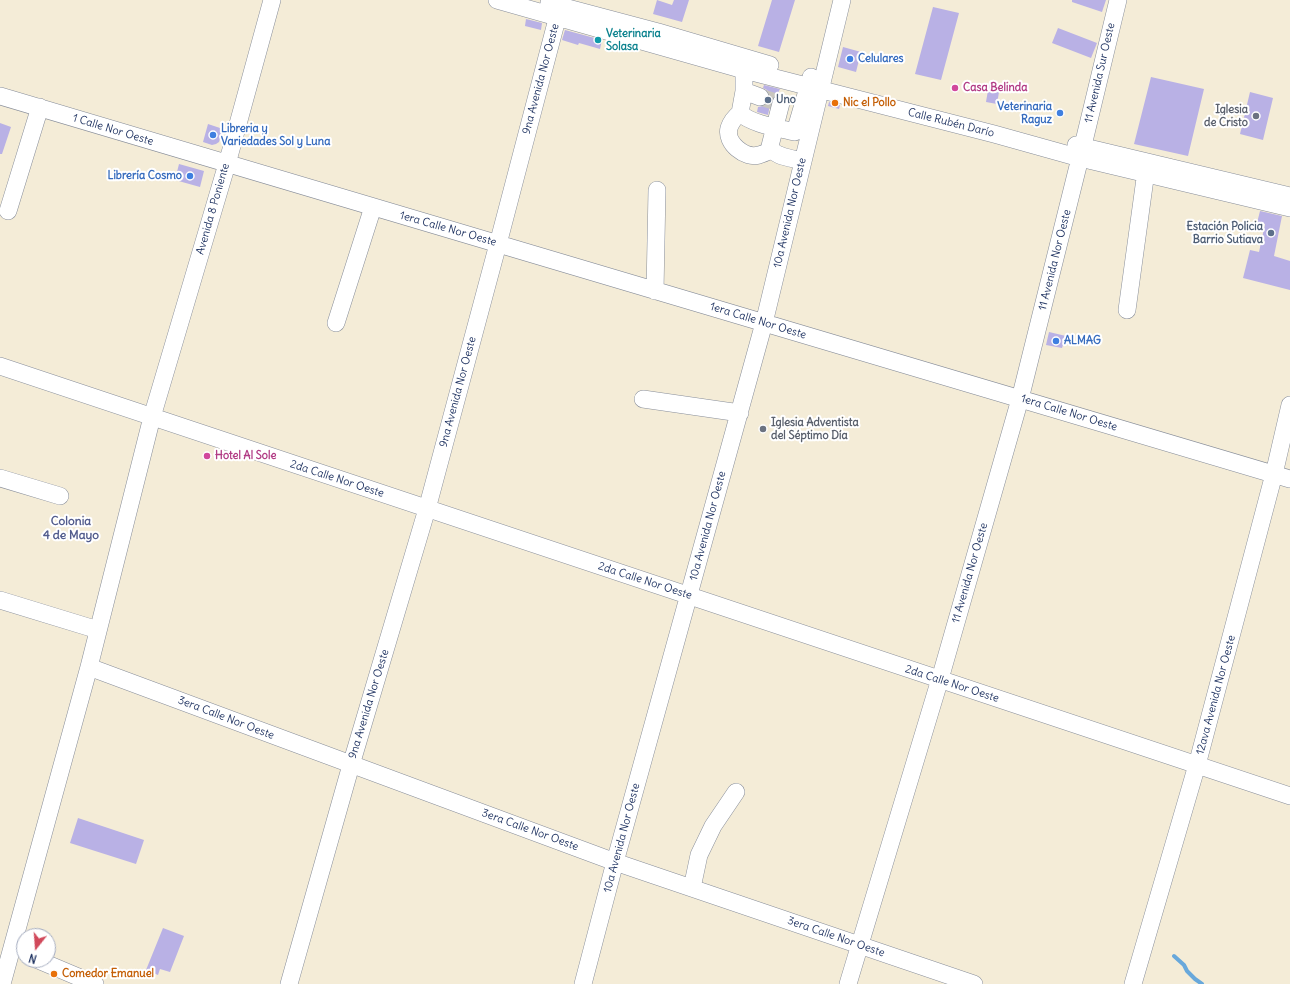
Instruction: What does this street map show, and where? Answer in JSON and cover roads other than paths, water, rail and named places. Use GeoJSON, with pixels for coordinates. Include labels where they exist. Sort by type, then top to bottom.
{"type":"FeatureCollection","features":[{"type":"Feature","properties":{"kind":"street","name":"Avenida 8 Poniente"},"geometry":{"type":"LineString","coordinates":[[23,928],[152,417],[227,164],[272,0]]}},
{"type":"Feature","properties":{"kind":"street","name":"Calle Rubén Darío"},"geometry":{"type":"LineString","coordinates":[[497,0],[560,8]]}},
{"type":"Feature","properties":{"kind":"street","name":"Calle Rubén Darío"},"geometry":{"type":"LineString","coordinates":[[539,0],[657,38],[744,63],[1082,153],[1245,191],[1290,196]]}},
{"type":"Feature","properties":{"kind":"street","name":"10a Avenida Nor Oeste"},"geometry":{"type":"LineString","coordinates":[[583,984],[615,862],[764,323],[795,159],[815,83],[842,0]]}},
{"type":"Feature","properties":{"kind":"street","name":"11 Avenida Sur Oeste"},"geometry":{"type":"LineString","coordinates":[[1082,153],[1118,0]]}},
{"type":"Feature","properties":{"kind":"street","name":"9na Avenida Nor Oeste"},"geometry":{"type":"LineString","coordinates":[[289,984],[351,765],[427,509],[560,8]]}},
{"type":"Feature","properties":{"kind":"street"},"geometry":{"type":"LineString","coordinates":[[744,63],[744,91],[740,113],[733,119],[728,129],[729,139],[740,151],[750,154],[758,156],[771,150]]}},
{"type":"Feature","properties":{"kind":"street"},"geometry":{"type":"LineString","coordinates":[[744,91],[773,101],[807,114],[795,132],[795,159],[776,154],[771,150],[770,146],[774,127],[773,101]]}},
{"type":"Feature","properties":{"kind":"street","name":"1 Calle Nor Oeste"},"geometry":{"type":"LineString","coordinates":[[0,96],[227,164]]}},
{"type":"Feature","properties":{"kind":"street"},"geometry":{"type":"LineString","coordinates":[[8,210],[40,107]]}},
{"type":"Feature","properties":{"kind":"street"},"geometry":{"type":"LineString","coordinates":[[740,113],[744,117],[795,132]]}},
{"type":"Feature","properties":{"kind":"street","name":"11 Avenida Nor Oeste"},"geometry":{"type":"LineString","coordinates":[[848,984],[940,680],[1020,399],[1082,153]]}},
{"type":"Feature","properties":{"kind":"street","name":"1era Calle Nor Oeste"},"geometry":{"type":"LineString","coordinates":[[227,164],[1282,476]]}},
{"type":"Feature","properties":{"kind":"street"},"geometry":{"type":"LineString","coordinates":[[1127,310],[1146,168]]}},
{"type":"Feature","properties":{"kind":"street"},"geometry":{"type":"LineString","coordinates":[[655,290],[657,190]]}},
{"type":"Feature","properties":{"kind":"street","name":"Calle Rubén Darío"},"geometry":{"type":"LineString","coordinates":[[1245,191],[1290,208]]}},
{"type":"Feature","properties":{"kind":"street"},"geometry":{"type":"LineString","coordinates":[[336,323],[373,207]]}},
{"type":"Feature","properties":{"kind":"street","name":"2da Calle Nor Oeste"},"geometry":{"type":"LineString","coordinates":[[0,366],[1290,796]]}},
{"type":"Feature","properties":{"kind":"street"},"geometry":{"type":"LineString","coordinates":[[643,399],[740,413]]}},
{"type":"Feature","properties":{"kind":"street","name":"12ava Avenida Nor Oeste"},"geometry":{"type":"LineString","coordinates":[[1133,984],[1282,476],[1290,405]]}},
{"type":"Feature","properties":{"kind":"street"},"geometry":{"type":"LineString","coordinates":[[0,478],[60,496]]}},
{"type":"Feature","properties":{"kind":"street"},"geometry":{"type":"LineString","coordinates":[[1,603],[98,630]]}},
{"type":"Feature","properties":{"kind":"street","name":"3era Calle Nor Oeste"},"geometry":{"type":"LineString","coordinates":[[89,666],[351,765],[615,862],[974,984]]}},
{"type":"Feature","properties":{"kind":"street"},"geometry":{"type":"LineString","coordinates":[[692,888],[699,855],[713,826],[736,792]]}},
{"type":"Feature","properties":{"kind":"street","name":"Avenida 8 Poniente"},"geometry":{"type":"LineString","coordinates":[[2,984],[16,953]]}},
{"type":"Feature","properties":{"kind":"street"},"geometry":{"type":"LineString","coordinates":[[56,968],[95,984]]}},
{"type":"Feature","properties":{"kind":"waterway"},"geometry":{"type":"LineString","coordinates":[[1174,956],[1184,965],[1187,971],[1202,984]]}},
{"type":"Feature","properties":{"kind":"tunnel"},"geometry":{"type":"LineString","coordinates":[[760,97],[776,102]]}},
{"type":"Feature","properties":{"kind":"place","name":"Veterinaria Solasa"},"geometry":{"type":"Point","coordinates":[598,40]}},
{"type":"Feature","properties":{"kind":"place","name":"Celulares"},"geometry":{"type":"Point","coordinates":[850,59]}},
{"type":"Feature","properties":{"kind":"place","name":"Casa Belinda"},"geometry":{"type":"Point","coordinates":[955,88]}},
{"type":"Feature","properties":{"kind":"place","name":"Uno"},"geometry":{"type":"Point","coordinates":[768,100]}},
{"type":"Feature","properties":{"kind":"place","name":"Nic el Pollo"},"geometry":{"type":"Point","coordinates":[835,103]}},
{"type":"Feature","properties":{"kind":"place","name":"Veterinaria Raguz"},"geometry":{"type":"Point","coordinates":[1060,113]}},
{"type":"Feature","properties":{"kind":"place","name":"Iglesia de Cristo"},"geometry":{"type":"Point","coordinates":[1256,116]}},
{"type":"Feature","properties":{"kind":"place","name":"Libreria y Variedades Sol y Luna"},"geometry":{"type":"Point","coordinates":[213,135]}},
{"type":"Feature","properties":{"kind":"place","name":"Librería Cosmo"},"geometry":{"type":"Point","coordinates":[190,176]}},
{"type":"Feature","properties":{"kind":"place","name":"Estación Policia Barrio Sutiava"},"geometry":{"type":"Point","coordinates":[1271,233]}},
{"type":"Feature","properties":{"kind":"place","name":"ALMAG"},"geometry":{"type":"Point","coordinates":[1056,341]}},
{"type":"Feature","properties":{"kind":"place","name":"Iglesia Adventista del Séptimo Día"},"geometry":{"type":"Point","coordinates":[763,429]}},
{"type":"Feature","properties":{"kind":"place","name":"Hotel Al Sole"},"geometry":{"type":"Point","coordinates":[207,456]}},
{"type":"Feature","properties":{"kind":"place","name":"Comedor Emanuel"},"geometry":{"type":"Point","coordinates":[54,974]}},
{"type":"Feature","properties":{"kind":"district","name":"Colonia 4 de Mayo"},"geometry":{"type":"Point","coordinates":[71,529]}}]}
